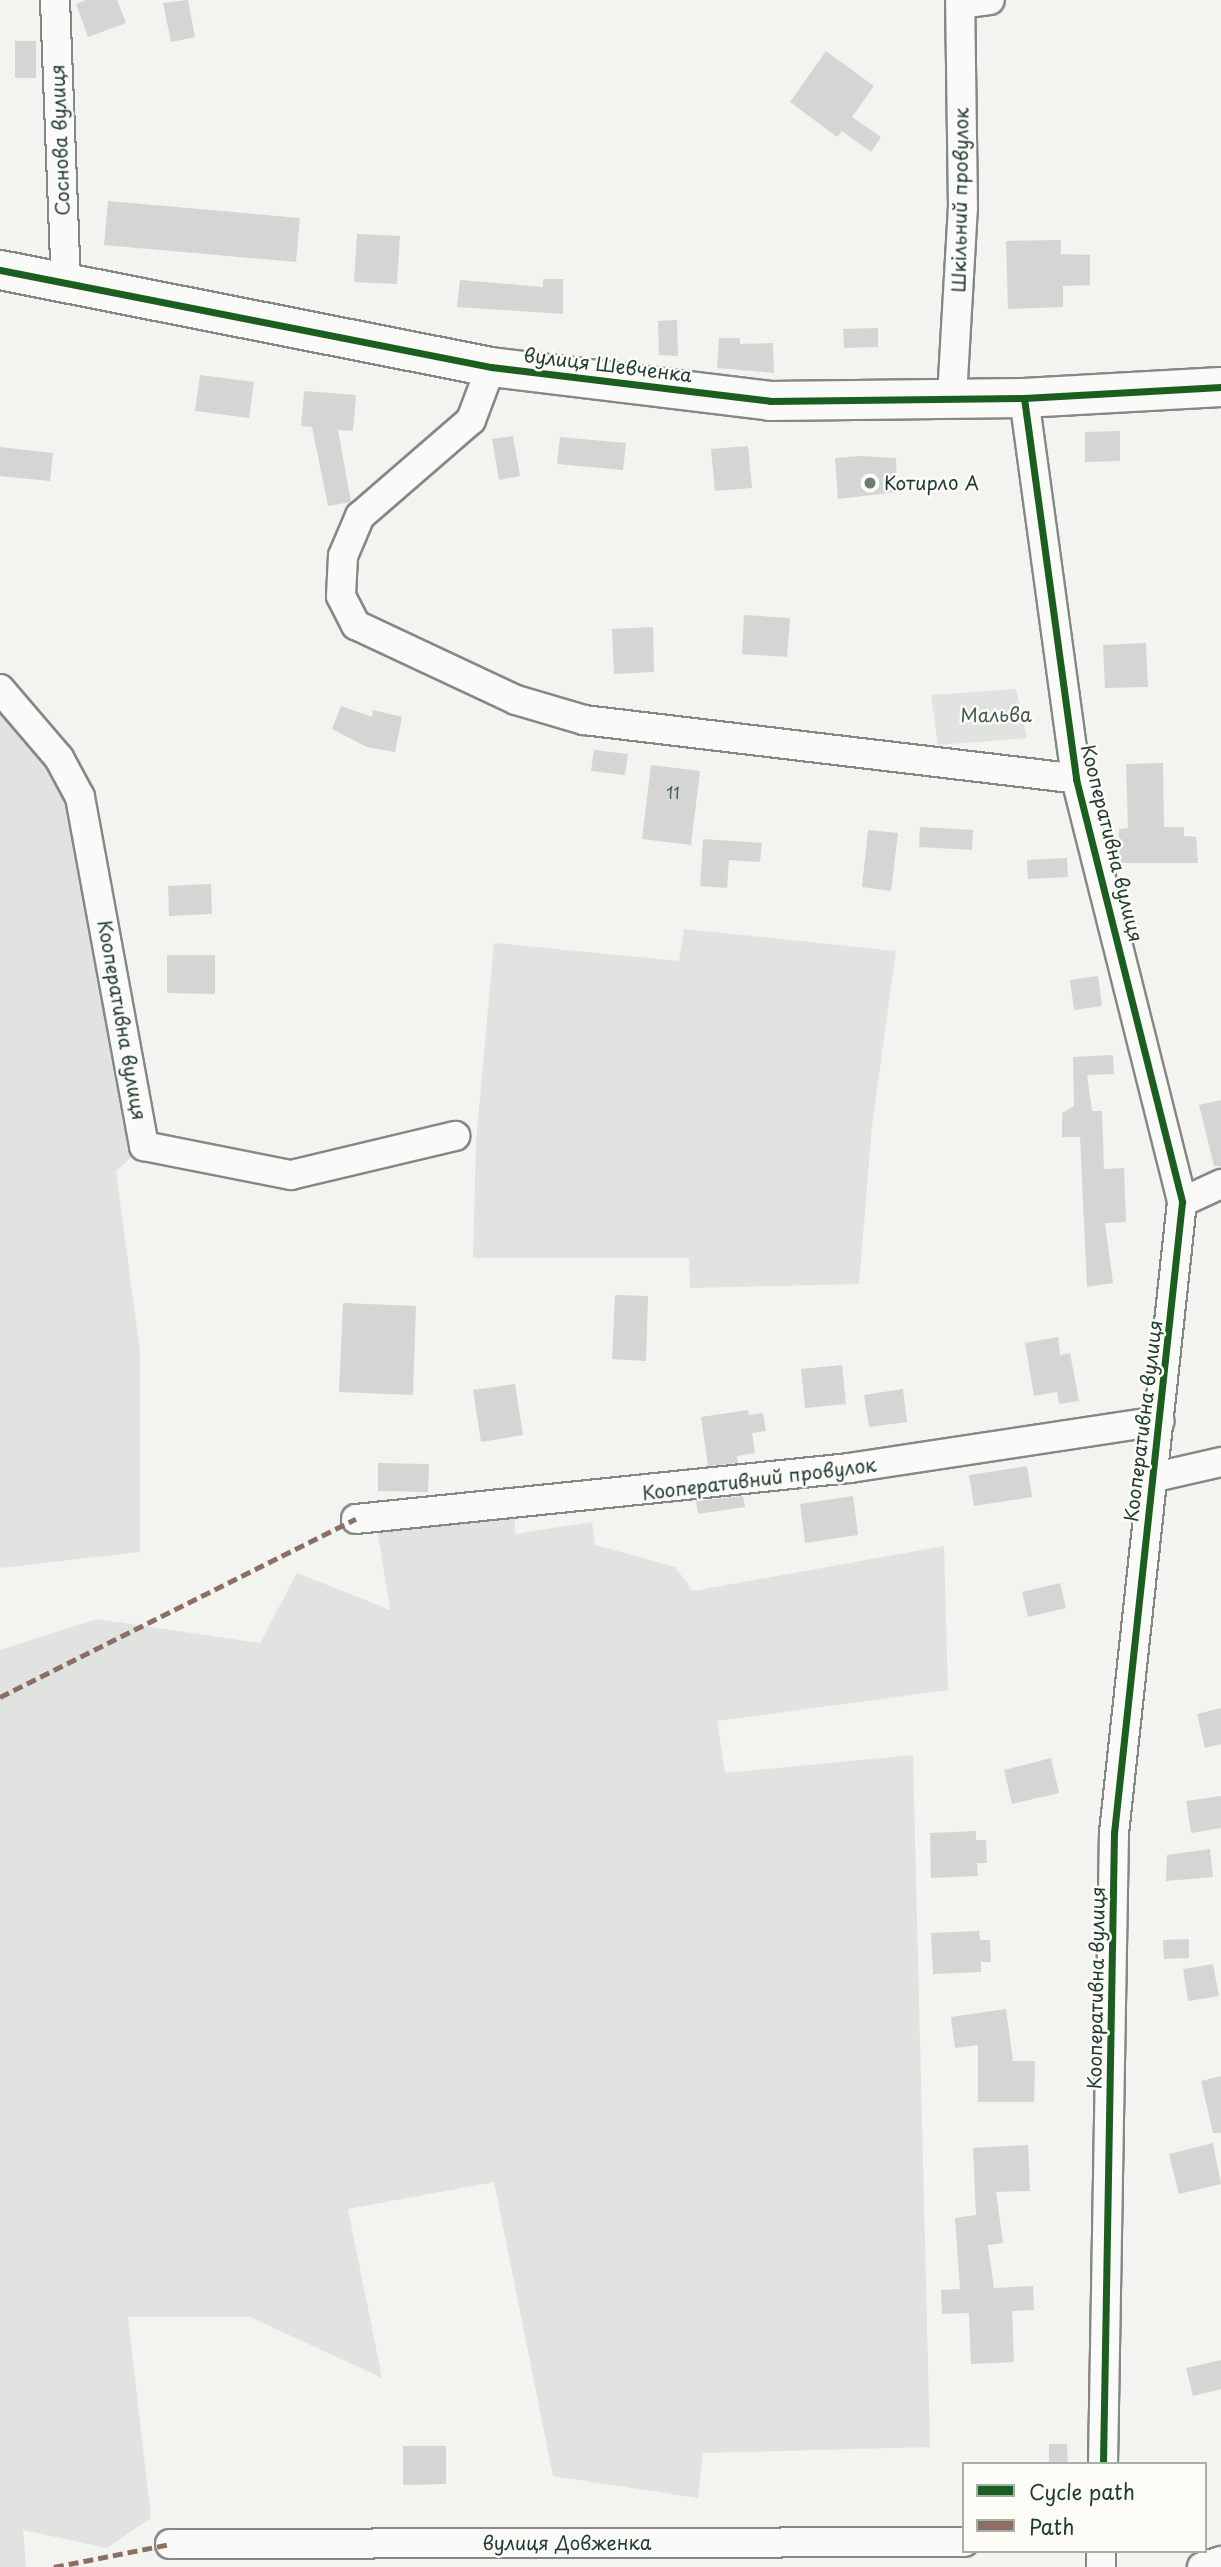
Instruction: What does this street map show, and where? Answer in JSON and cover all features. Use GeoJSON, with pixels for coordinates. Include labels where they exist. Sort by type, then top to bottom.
{"type":"FeatureCollection","features":[{"type":"Feature","properties":{"kind":"street","name":"Соснова вулиця"},"geometry":{"type":"LineString","coordinates":[[55,0],[66,281]]}},
{"type":"Feature","properties":{"kind":"street"},"geometry":{"type":"LineString","coordinates":[[961,2],[990,0]]}},
{"type":"Feature","properties":{"kind":"street","name":"Шкільний провулок"},"geometry":{"type":"LineString","coordinates":[[952,397],[963,208],[961,2]]}},
{"type":"Feature","properties":{"kind":"street","name":"вулиця Шевченка"},"geometry":{"type":"LineString","coordinates":[[0,270],[491,367],[770,401],[1024,398],[1221,387]]}},
{"type":"Feature","properties":{"kind":"street","name":"Кооперативна вулиця"},"geometry":{"type":"LineString","coordinates":[[491,367],[471,420],[360,516],[343,556],[341,596],[356,625],[516,700],[584,720],[1076,779]]}},
{"type":"Feature","properties":{"kind":"street","name":"Кооперативна вулиця"},"geometry":{"type":"LineString","coordinates":[[1024,398],[1076,779],[1182,1202],[1114,1833],[1103,2462]]}},
{"type":"Feature","properties":{"kind":"street","name":"Кооперативна вулиця"},"geometry":{"type":"LineString","coordinates":[[0,689],[59,758],[80,797],[144,1146],[291,1175],[455,1136]]}},
{"type":"Feature","properties":{"kind":"street"},"geometry":{"type":"LineString","coordinates":[[1182,1202],[1221,1184]]}},
{"type":"Feature","properties":{"kind":"street","name":"Кооперативний провулок"},"geometry":{"type":"LineString","coordinates":[[356,1519],[849,1468],[1159,1421]]}},
{"type":"Feature","properties":{"kind":"street"},"geometry":{"type":"LineString","coordinates":[[1151,1478],[1221,1462]]}},
{"type":"Feature","properties":{"kind":"street","name":"вулиця Довженка"},"geometry":{"type":"LineString","coordinates":[[170,2544],[962,2542]]}},
{"type":"Feature","properties":{"kind":"street"},"geometry":{"type":"LineString","coordinates":[[1202,2567],[1221,2561]]}},
{"type":"Feature","properties":{"kind":"green space"},"geometry":{"type":"Polygon","coordinates":[[[0,689],[59,758],[144,1146],[116,1171],[140,1351],[140,1552],[0,1568],[0,689]]]}},
{"type":"Feature","properties":{"kind":"green space","name":"Мальва"},"geometry":{"type":"Polygon","coordinates":[[[1016,689],[1027,738],[938,745],[931,695],[1016,689]]]}},
{"type":"Feature","properties":{"kind":"green space"},"geometry":{"type":"Polygon","coordinates":[[[684,929],[896,951],[872,1126],[859,1284],[690,1288],[689,1258],[473,1258],[476,1142],[494,943],[679,961],[684,929]]]}},
{"type":"Feature","properties":{"kind":"green space"},"geometry":{"type":"Polygon","coordinates":[[[515,1516],[515,1534],[592,1522],[595,1545],[675,1567],[693,1591],[944,1546],[948,1690],[717,1721],[725,1773],[913,1755],[930,2447],[703,2453],[698,2498],[553,2476],[494,2182],[348,2209],[382,2378],[250,2317],[128,2317],[151,2518],[107,2548],[23,2530],[26,2567],[0,2567],[0,1650],[97,1619],[260,1643],[297,1573],[390,1610],[378,1533],[404,1523],[515,1516]]]}},
{"type":"Feature","properties":{"kind":"building"},"geometry":{"type":"Polygon","coordinates":[[[86,0],[117,0],[126,23],[88,37],[76,4],[86,0]]]}},
{"type":"Feature","properties":{"kind":"building"},"geometry":{"type":"Polygon","coordinates":[[[188,0],[195,37],[171,42],[163,3],[188,0]]]}},
{"type":"Feature","properties":{"kind":"building"},"geometry":{"type":"Polygon","coordinates":[[[15,41],[36,41],[36,78],[15,78],[15,41]]]}},
{"type":"Feature","properties":{"kind":"building"},"geometry":{"type":"Polygon","coordinates":[[[826,51],[874,86],[852,117],[881,137],[871,152],[842,131],[837,137],[790,102],[826,51]]]}},
{"type":"Feature","properties":{"kind":"building"},"geometry":{"type":"Polygon","coordinates":[[[108,201],[300,218],[296,262],[104,245],[108,201]]]}},
{"type":"Feature","properties":{"kind":"building"},"geometry":{"type":"Polygon","coordinates":[[[357,234],[400,236],[397,284],[354,282],[357,234]]]}},
{"type":"Feature","properties":{"kind":"building"},"geometry":{"type":"Polygon","coordinates":[[[1061,240],[1061,254],[1090,255],[1090,285],[1063,286],[1063,307],[1008,309],[1006,241],[1061,240]]]}},
{"type":"Feature","properties":{"kind":"building"},"geometry":{"type":"Polygon","coordinates":[[[543,279],[563,279],[563,314],[457,307],[460,280],[543,287],[543,279]]]}},
{"type":"Feature","properties":{"kind":"building"},"geometry":{"type":"Polygon","coordinates":[[[677,320],[678,356],[659,355],[658,321],[677,320]]]}},
{"type":"Feature","properties":{"kind":"building"},"geometry":{"type":"Polygon","coordinates":[[[878,328],[878,347],[844,348],[843,329],[878,328]]]}},
{"type":"Feature","properties":{"kind":"building"},"geometry":{"type":"Polygon","coordinates":[[[719,338],[740,338],[740,344],[773,343],[774,373],[717,368],[719,338]]]}},
{"type":"Feature","properties":{"kind":"building"},"geometry":{"type":"Polygon","coordinates":[[[200,375],[254,382],[249,418],[195,411],[200,375]]]}},
{"type":"Feature","properties":{"kind":"building"},"geometry":{"type":"Polygon","coordinates":[[[304,391],[356,395],[353,431],[338,430],[351,502],[328,506],[312,427],[301,426],[304,391]]]}},
{"type":"Feature","properties":{"kind":"building"},"geometry":{"type":"Polygon","coordinates":[[[1120,431],[1120,461],[1085,462],[1085,432],[1120,431]]]}},
{"type":"Feature","properties":{"kind":"building"},"geometry":{"type":"Polygon","coordinates":[[[513,436],[520,476],[499,480],[492,439],[513,436]]]}},
{"type":"Feature","properties":{"kind":"building"},"geometry":{"type":"Polygon","coordinates":[[[560,437],[626,443],[623,470],[557,464],[560,437]]]}},
{"type":"Feature","properties":{"kind":"building"},"geometry":{"type":"Polygon","coordinates":[[[748,446],[752,488],[715,491],[711,449],[748,446]]]}},
{"type":"Feature","properties":{"kind":"building"},"geometry":{"type":"Polygon","coordinates":[[[0,447],[53,453],[50,481],[0,476],[0,447]]]}},
{"type":"Feature","properties":{"kind":"building"},"geometry":{"type":"Polygon","coordinates":[[[835,458],[896,458],[897,492],[838,499],[835,458]]]}},
{"type":"Feature","properties":{"kind":"building"},"geometry":{"type":"Polygon","coordinates":[[[744,615],[790,618],[787,657],[742,654],[744,615]]]}},
{"type":"Feature","properties":{"kind":"building"},"geometry":{"type":"Polygon","coordinates":[[[653,627],[654,672],[614,674],[612,629],[653,627]]]}},
{"type":"Feature","properties":{"kind":"building"},"geometry":{"type":"Polygon","coordinates":[[[1146,643],[1148,687],[1105,688],[1103,645],[1146,643]]]}},
{"type":"Feature","properties":{"kind":"building"},"geometry":{"type":"Polygon","coordinates":[[[341,706],[372,717],[373,710],[402,717],[395,752],[367,747],[332,729],[341,706]]]}},
{"type":"Feature","properties":{"kind":"building"},"geometry":{"type":"Polygon","coordinates":[[[594,750],[628,754],[625,775],[591,771],[594,750]]]}},
{"type":"Feature","properties":{"kind":"building"},"geometry":{"type":"Polygon","coordinates":[[[1163,763],[1164,827],[1184,827],[1184,836],[1196,837],[1198,863],[1119,863],[1119,829],[1128,828],[1126,764],[1163,763]]]}},
{"type":"Feature","properties":{"kind":"building"},"geometry":{"type":"Polygon","coordinates":[[[651,765],[700,771],[691,845],[642,839],[651,765]]]}},
{"type":"Feature","properties":{"kind":"building"},"geometry":{"type":"Polygon","coordinates":[[[920,827],[973,830],[972,850],[919,847],[920,827]]]}},
{"type":"Feature","properties":{"kind":"building"},"geometry":{"type":"Polygon","coordinates":[[[868,830],[898,833],[891,891],[862,887],[868,830]]]}},
{"type":"Feature","properties":{"kind":"building"},"geometry":{"type":"Polygon","coordinates":[[[703,839],[762,843],[760,862],[729,860],[727,888],[700,886],[703,839]]]}},
{"type":"Feature","properties":{"kind":"building"},"geometry":{"type":"Polygon","coordinates":[[[1067,858],[1068,877],[1028,879],[1027,860],[1067,858]]]}},
{"type":"Feature","properties":{"kind":"building"},"geometry":{"type":"Polygon","coordinates":[[[211,884],[212,914],[169,916],[168,886],[211,884]]]}},
{"type":"Feature","properties":{"kind":"building"},"geometry":{"type":"Polygon","coordinates":[[[167,955],[215,955],[215,994],[167,993],[167,955]]]}},
{"type":"Feature","properties":{"kind":"building"},"geometry":{"type":"Polygon","coordinates":[[[1098,976],[1102,1006],[1074,1010],[1070,980],[1098,976]]]}},
{"type":"Feature","properties":{"kind":"building"},"geometry":{"type":"Polygon","coordinates":[[[1113,1055],[1114,1074],[1087,1075],[1092,1111],[1102,1111],[1104,1169],[1124,1168],[1126,1222],[1105,1223],[1113,1283],[1087,1287],[1080,1137],[1062,1137],[1062,1113],[1074,1106],[1073,1057],[1113,1055]]]}},
{"type":"Feature","properties":{"kind":"building"},"geometry":{"type":"Polygon","coordinates":[[[1221,1100],[1221,1166],[1214,1166],[1199,1105],[1221,1100]]]}},
{"type":"Feature","properties":{"kind":"building"},"geometry":{"type":"Polygon","coordinates":[[[615,1295],[648,1296],[646,1361],[612,1359],[615,1295]]]}},
{"type":"Feature","properties":{"kind":"building"},"geometry":{"type":"Polygon","coordinates":[[[343,1303],[416,1306],[413,1395],[339,1392],[343,1303]]]}},
{"type":"Feature","properties":{"kind":"building"},"geometry":{"type":"Polygon","coordinates":[[[1058,1337],[1060,1355],[1070,1353],[1079,1401],[1059,1404],[1057,1392],[1034,1396],[1025,1343],[1058,1337]]]}},
{"type":"Feature","properties":{"kind":"building"},"geometry":{"type":"Polygon","coordinates":[[[842,1365],[846,1404],[805,1408],[801,1369],[842,1365]]]}},
{"type":"Feature","properties":{"kind":"building"},"geometry":{"type":"Polygon","coordinates":[[[515,1384],[523,1435],[481,1442],[473,1390],[515,1384]]]}},
{"type":"Feature","properties":{"kind":"building"},"geometry":{"type":"Polygon","coordinates":[[[903,1389],[907,1422],[869,1427],[864,1395],[903,1389]]]}},
{"type":"Feature","properties":{"kind":"building"},"geometry":{"type":"Polygon","coordinates":[[[748,1410],[749,1415],[763,1413],[766,1431],[752,1433],[755,1453],[737,1456],[738,1463],[708,1466],[701,1417],[748,1410]]]}},
{"type":"Feature","properties":{"kind":"building"},"geometry":{"type":"Polygon","coordinates":[[[378,1463],[429,1464],[428,1492],[378,1491],[378,1463]]]}},
{"type":"Feature","properties":{"kind":"building"},"geometry":{"type":"Polygon","coordinates":[[[1027,1466],[1032,1497],[974,1506],[969,1475],[1027,1466]]]}},
{"type":"Feature","properties":{"kind":"building"},"geometry":{"type":"Polygon","coordinates":[[[743,1496],[745,1507],[698,1514],[696,1501],[743,1496]]]}},
{"type":"Feature","properties":{"kind":"building"},"geometry":{"type":"Polygon","coordinates":[[[853,1496],[858,1535],[805,1543],[800,1504],[853,1496]]]}},
{"type":"Feature","properties":{"kind":"building"},"geometry":{"type":"Polygon","coordinates":[[[1060,1583],[1066,1608],[1028,1617],[1022,1592],[1060,1583]]]}},
{"type":"Feature","properties":{"kind":"building"},"geometry":{"type":"Polygon","coordinates":[[[1221,1708],[1221,1744],[1205,1748],[1197,1714],[1221,1708]]]}},
{"type":"Feature","properties":{"kind":"building"},"geometry":{"type":"Polygon","coordinates":[[[1051,1758],[1059,1793],[1012,1804],[1004,1770],[1051,1758]]]}},
{"type":"Feature","properties":{"kind":"building"},"geometry":{"type":"Polygon","coordinates":[[[1221,1796],[1221,1828],[1191,1833],[1186,1801],[1221,1796]]]}},
{"type":"Feature","properties":{"kind":"building"},"geometry":{"type":"Polygon","coordinates":[[[976,1831],[976,1840],[986,1840],[987,1863],[977,1863],[978,1876],[931,1878],[930,1833],[976,1831]]]}},
{"type":"Feature","properties":{"kind":"building"},"geometry":{"type":"Polygon","coordinates":[[[1210,1849],[1213,1877],[1166,1881],[1167,1855],[1210,1849]]]}},
{"type":"Feature","properties":{"kind":"building"},"geometry":{"type":"Polygon","coordinates":[[[979,1931],[980,1940],[990,1940],[991,1962],[981,1962],[981,1972],[933,1974],[931,1933],[979,1931]]]}},
{"type":"Feature","properties":{"kind":"building"},"geometry":{"type":"Polygon","coordinates":[[[1189,1939],[1189,1958],[1164,1959],[1163,1940],[1189,1939]]]}},
{"type":"Feature","properties":{"kind":"building"},"geometry":{"type":"Polygon","coordinates":[[[1213,1964],[1219,1996],[1188,2001],[1183,1969],[1213,1964]]]}},
{"type":"Feature","properties":{"kind":"building"},"geometry":{"type":"Polygon","coordinates":[[[1006,2009],[1013,2061],[1035,2061],[1034,2102],[978,2102],[978,2045],[955,2048],[951,2017],[1006,2009]]]}},
{"type":"Feature","properties":{"kind":"building"},"geometry":{"type":"Polygon","coordinates":[[[1221,2076],[1221,2133],[1213,2133],[1201,2081],[1221,2076]]]}},
{"type":"Feature","properties":{"kind":"building"},"geometry":{"type":"Polygon","coordinates":[[[1213,2143],[1221,2184],[1179,2194],[1169,2154],[1213,2143]]]}},
{"type":"Feature","properties":{"kind":"building"},"geometry":{"type":"Polygon","coordinates":[[[1028,2145],[1030,2191],[996,2192],[1003,2243],[988,2245],[994,2288],[1033,2286],[1034,2310],[1012,2311],[1014,2362],[971,2364],[969,2313],[942,2314],[941,2290],[960,2289],[955,2218],[976,2215],[973,2148],[1028,2145]]]}},
{"type":"Feature","properties":{"kind":"building"},"geometry":{"type":"Polygon","coordinates":[[[1221,2360],[1221,2389],[1193,2396],[1186,2368],[1221,2360]]]}},
{"type":"Feature","properties":{"kind":"building"},"geometry":{"type":"Polygon","coordinates":[[[1049,2444],[1067,2444],[1068,2462],[1049,2462],[1049,2444]]]}},
{"type":"Feature","properties":{"kind":"building"},"geometry":{"type":"Polygon","coordinates":[[[403,2446],[446,2446],[446,2484],[403,2485],[403,2446]]]}},
{"type":"Feature","properties":{"kind":"marked path"},"geometry":{"type":"LineString","coordinates":[[0,1697],[356,1519]]}},
{"type":"Feature","properties":{"kind":"marked path"},"geometry":{"type":"LineString","coordinates":[[54,2567],[170,2544]]}},
{"type":"Feature","properties":{"kind":"cycle path"},"geometry":{"type":"LineString","coordinates":[[0,270],[491,367],[770,401],[1024,398],[1221,387]]}},
{"type":"Feature","properties":{"kind":"cycle path"},"geometry":{"type":"LineString","coordinates":[[1024,398],[1076,779],[1182,1202],[1114,1833],[1103,2462]]}},
{"type":"Feature","properties":{"kind":"place","name":"Котирло А"},"geometry":{"type":"Point","coordinates":[870,483]}}]}
